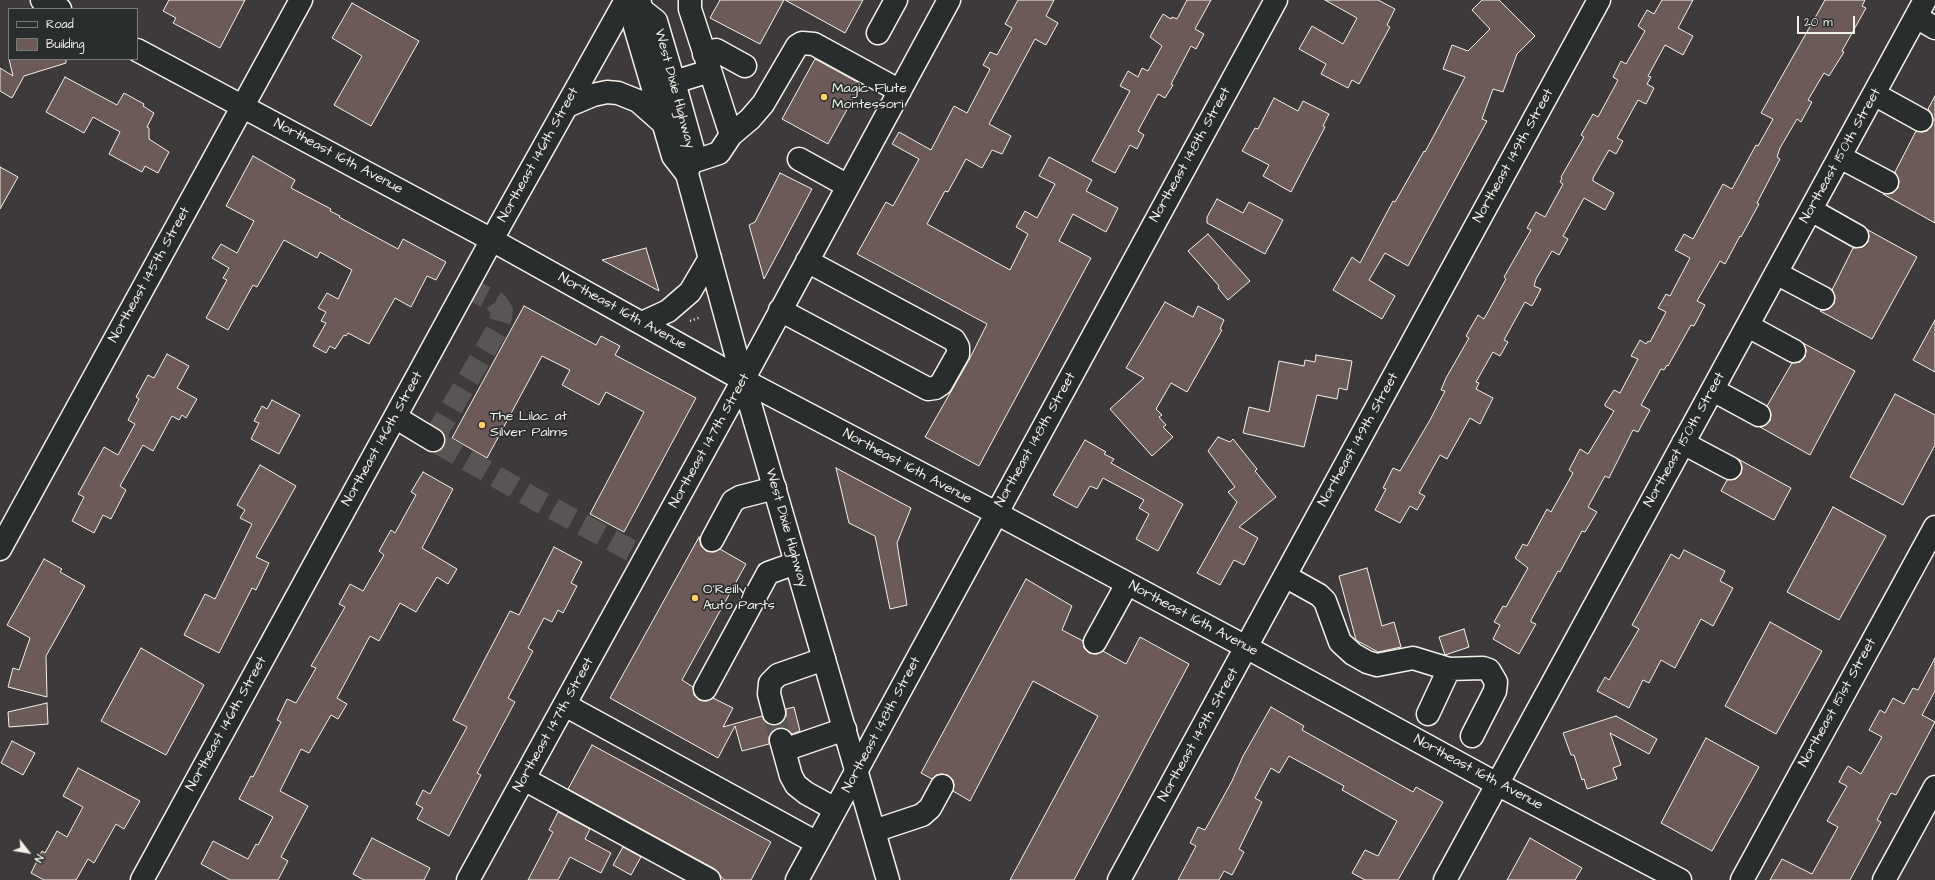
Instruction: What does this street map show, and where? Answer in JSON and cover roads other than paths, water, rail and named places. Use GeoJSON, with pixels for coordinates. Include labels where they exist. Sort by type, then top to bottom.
{"type":"FeatureCollection","features":[{"type":"Feature","properties":{"kind":"street"},"geometry":{"type":"LineString","coordinates":[[42,0],[58,8]]}},
{"type":"Feature","properties":{"kind":"street","name":"Northeast 145th Street"},"geometry":{"type":"LineString","coordinates":[[0,549],[301,0]]}},
{"type":"Feature","properties":{"kind":"street"},"geometry":{"type":"LineString","coordinates":[[690,0],[690,9],[731,135]]}},
{"type":"Feature","properties":{"kind":"street"},"geometry":{"type":"LineString","coordinates":[[878,33],[896,0]]}},
{"type":"Feature","properties":{"kind":"street","name":"Northeast 147th Street"},"geometry":{"type":"LineString","coordinates":[[468,880],[743,380],[949,0]]}},
{"type":"Feature","properties":{"kind":"street","name":"Northeast 148th Street"},"geometry":{"type":"LineString","coordinates":[[797,880],[1276,0]]}},
{"type":"Feature","properties":{"kind":"street","name":"Northeast 149th Street"},"geometry":{"type":"LineString","coordinates":[[1119,880],[1599,0]]}},
{"type":"Feature","properties":{"kind":"street","name":"West Dixie Highway"},"geometry":{"type":"LineString","coordinates":[[636,3],[656,21],[674,82],[693,150],[688,169],[710,258],[743,380],[874,831],[885,879]]}},
{"type":"Feature","properties":{"kind":"street","name":"West Dixie Highway"},"geometry":{"type":"LineString","coordinates":[[636,3],[635,27],[673,156],[688,169]]}},
{"type":"Feature","properties":{"kind":"street","name":"Northeast 146th Street"},"geometry":{"type":"LineString","coordinates":[[147,878],[492,240],[567,106],[636,3]]}},
{"type":"Feature","properties":{"kind":"street"},"geometry":{"type":"LineString","coordinates":[[1921,9],[1935,28]]}},
{"type":"Feature","properties":{"kind":"street","name":"Northeast 150th Street"},"geometry":{"type":"LineString","coordinates":[[1444,880],[1921,9]]}},
{"type":"Feature","properties":{"kind":"street"},"geometry":{"type":"LineString","coordinates":[[688,169],[719,152],[731,135],[750,119],[763,104],[797,46],[802,42],[814,44],[900,91]]}},
{"type":"Feature","properties":{"kind":"street"},"geometry":{"type":"LineString","coordinates":[[674,82],[707,62],[716,50],[745,66]]}},
{"type":"Feature","properties":{"kind":"street","name":"Northeast 16th Avenue"},"geometry":{"type":"LineString","coordinates":[[138,51],[492,240],[743,380],[996,513],[1497,784],[1680,880]]}},
{"type":"Feature","properties":{"kind":"street"},"geometry":{"type":"LineString","coordinates":[[567,106],[593,95],[608,92],[618,93],[638,101],[664,124]]}},
{"type":"Feature","properties":{"kind":"street"},"geometry":{"type":"LineString","coordinates":[[1874,94],[1921,120]]}},
{"type":"Feature","properties":{"kind":"street"},"geometry":{"type":"LineString","coordinates":[[1840,157],[1886,182]]}},
{"type":"Feature","properties":{"kind":"street"},"geometry":{"type":"LineString","coordinates":[[799,159],[848,186]]}},
{"type":"Feature","properties":{"kind":"street"},"geometry":{"type":"LineString","coordinates":[[1811,210],[1857,236]]}},
{"type":"Feature","properties":{"kind":"street"},"geometry":{"type":"LineString","coordinates":[[642,323],[668,311],[690,292],[710,258]]}},
{"type":"Feature","properties":{"kind":"street"},"geometry":{"type":"LineString","coordinates":[[780,310],[928,389],[936,388],[941,384],[958,354],[958,346],[954,340],[807,261]]}},
{"type":"Feature","properties":{"kind":"street"},"geometry":{"type":"LineString","coordinates":[[1776,273],[1823,298]]}},
{"type":"Feature","properties":{"kind":"street"},"geometry":{"type":"LineString","coordinates":[[1748,326],[1794,351]]}},
{"type":"Feature","properties":{"kind":"street"},"geometry":{"type":"LineString","coordinates":[[1713,390],[1759,415]]}},
{"type":"Feature","properties":{"kind":"street"},"geometry":{"type":"LineString","coordinates":[[395,417],[433,440]]}},
{"type":"Feature","properties":{"kind":"street"},"geometry":{"type":"LineString","coordinates":[[1683,443],[1730,468]]}},
{"type":"Feature","properties":{"kind":"street"},"geometry":{"type":"LineString","coordinates":[[712,540],[733,502],[740,497],[775,488]]}},
{"type":"Feature","properties":{"kind":"street","name":"Northeast 151st Street"},"geometry":{"type":"LineString","coordinates":[[1742,880],[1935,526]]}},
{"type":"Feature","properties":{"kind":"street"},"geometry":{"type":"LineString","coordinates":[[705,689],[768,573],[796,563]]}},
{"type":"Feature","properties":{"kind":"street"},"geometry":{"type":"LineString","coordinates":[[1285,576],[1319,595],[1325,601],[1340,642],[1352,654],[1377,665],[1413,658],[1449,669],[1483,668],[1489,670],[1494,676],[1496,682],[1495,691],[1472,736]]}},
{"type":"Feature","properties":{"kind":"street"},"geometry":{"type":"LineString","coordinates":[[1095,642],[1127,584]]}},
{"type":"Feature","properties":{"kind":"street"},"geometry":{"type":"LineString","coordinates":[[774,713],[768,694],[770,683],[778,675],[824,659]]}},
{"type":"Feature","properties":{"kind":"street"},"geometry":{"type":"LineString","coordinates":[[1428,714],[1449,669]]}},
{"type":"Feature","properties":{"kind":"street"},"geometry":{"type":"LineString","coordinates":[[565,705],[817,843]]}},
{"type":"Feature","properties":{"kind":"street"},"geometry":{"type":"LineString","coordinates":[[836,809],[806,793],[796,785],[783,745],[844,729]]}},
{"type":"Feature","properties":{"kind":"street"},"geometry":{"type":"LineString","coordinates":[[524,779],[709,880]]}},
{"type":"Feature","properties":{"kind":"street"},"geometry":{"type":"LineString","coordinates":[[874,831],[922,815],[930,808],[942,786]]}},
{"type":"Feature","properties":{"kind":"street"},"geometry":{"type":"LineString","coordinates":[[1884,880],[1935,787]]}},
{"type":"Feature","properties":{"kind":"tunnel"},"geometry":{"type":"LineString","coordinates":[[466,287],[496,302],[502,311],[501,316],[497,330],[433,440],[533,498],[645,558]]}},
{"type":"Feature","properties":{"kind":"tunnel"},"geometry":{"type":"LineString","coordinates":[[774,713],[781,740]]}},
{"type":"Feature","properties":{"kind":"place","name":"Magic Flute Montessori"},"geometry":{"type":"Point","coordinates":[824,97]}},
{"type":"Feature","properties":{"kind":"place","name":"The Lilac at Silver Palms"},"geometry":{"type":"Point","coordinates":[482,425]}},
{"type":"Feature","properties":{"kind":"place","name":"O'Reilly Auto Parts"},"geometry":{"type":"Point","coordinates":[695,598]}}]}
